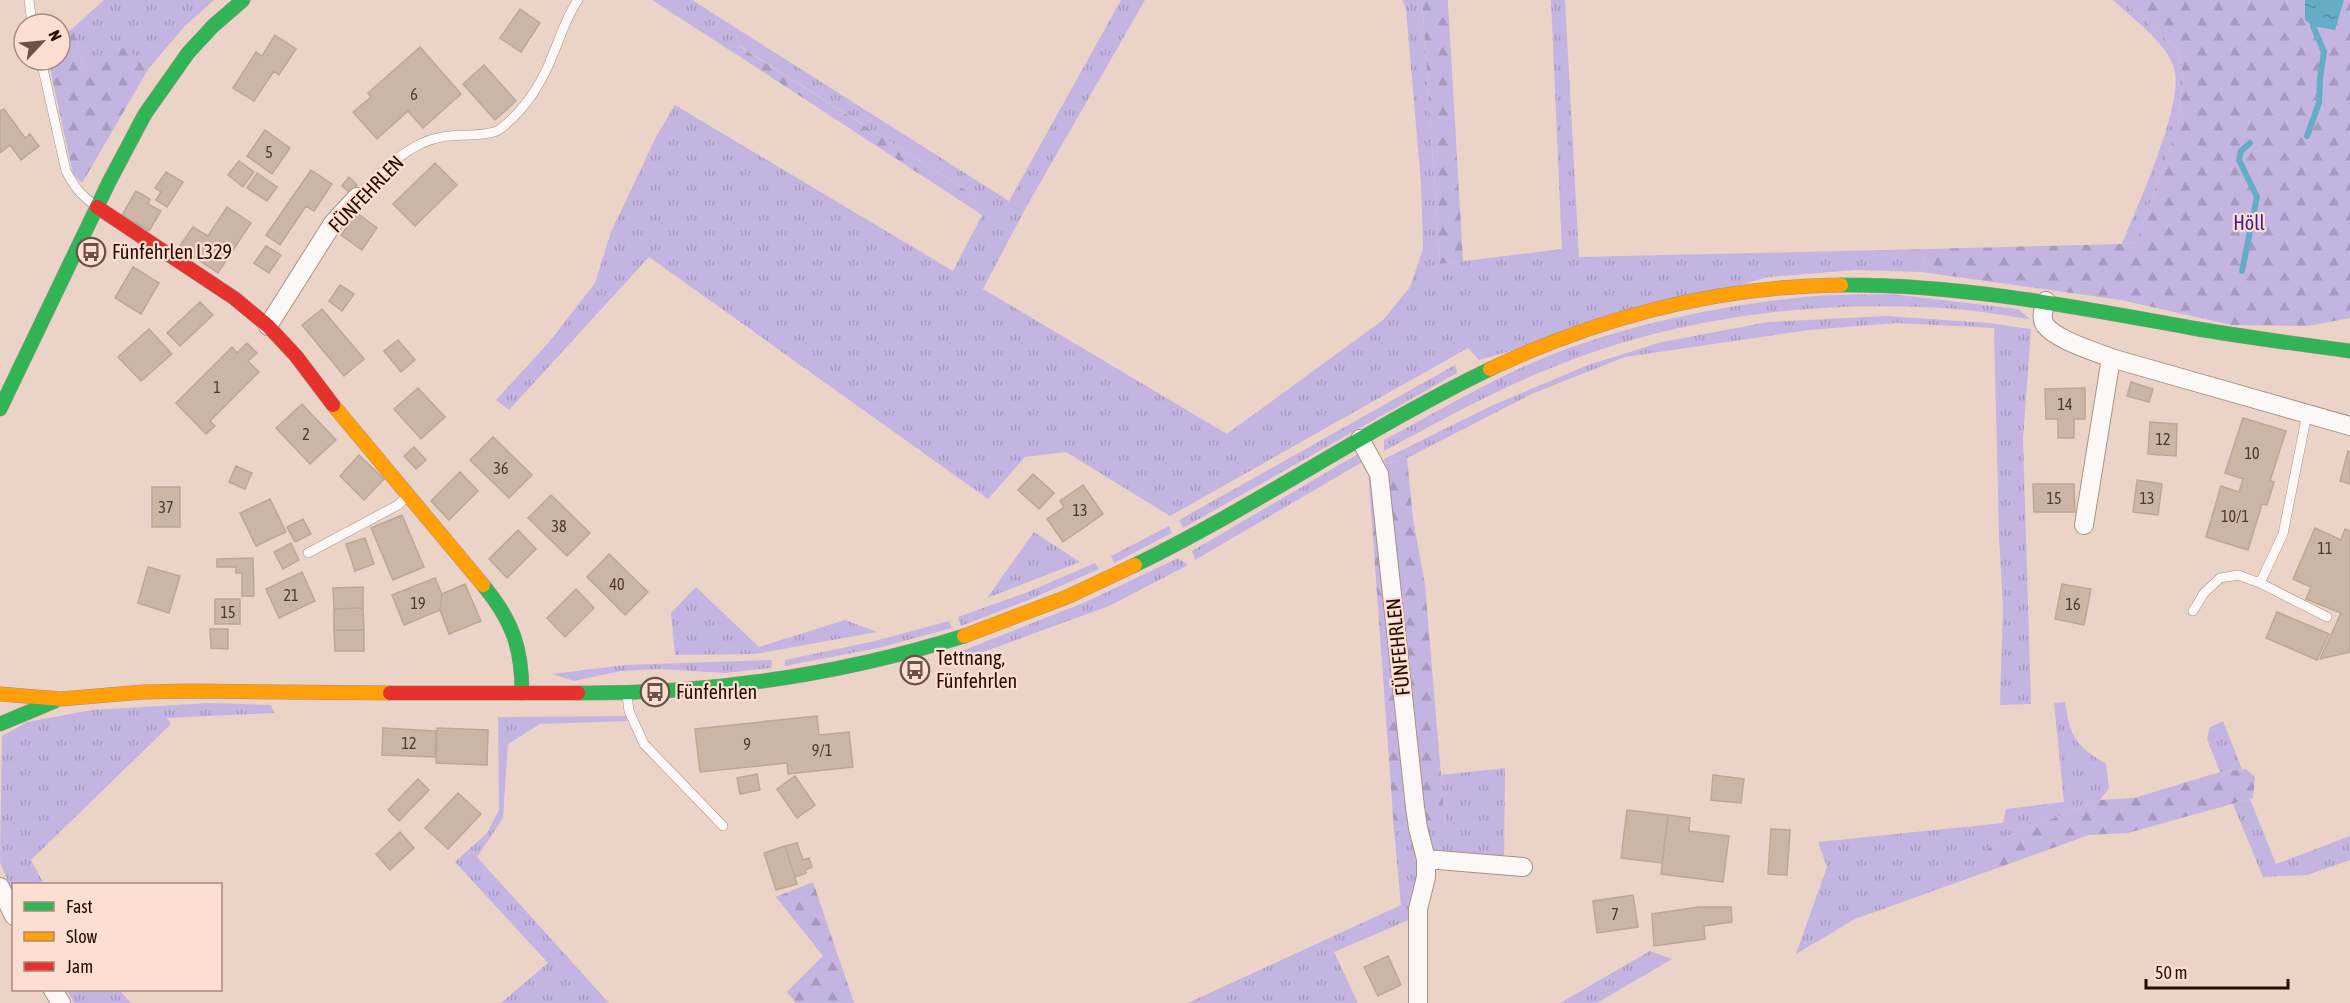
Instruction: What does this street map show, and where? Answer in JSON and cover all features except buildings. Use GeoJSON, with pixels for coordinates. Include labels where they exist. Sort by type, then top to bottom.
{"type":"FeatureCollection","features":[{"type":"Feature","properties":{"kind":"main road"},"geometry":{"type":"LineString","coordinates":[[0,409],[136,127],[166,78],[203,35],[243,0]]}},
{"type":"Feature","properties":{"kind":"main road"},"geometry":{"type":"LineString","coordinates":[[97,207],[234,298],[268,326],[296,356],[343,418],[501,606],[513,628],[519,648],[523,669],[522,693]]}},
{"type":"Feature","properties":{"kind":"main road"},"geometry":{"type":"LineString","coordinates":[[0,694],[61,699],[143,692],[192,691],[522,693],[664,691],[782,679],[879,660],[960,638],[1031,612],[1131,567],[1239,509],[1469,379],[1516,357],[1565,337],[1673,304],[1728,293],[1851,283],[1957,288],[2046,301],[2217,332],[2350,351]]}},
{"type":"Feature","properties":{"kind":"main road"},"geometry":{"type":"LineString","coordinates":[[0,724],[61,699]]}},
{"type":"Feature","properties":{"kind":"street","name":"FÜNFEHRLEN"},"geometry":{"type":"LineString","coordinates":[[268,326],[333,223],[357,197]]}},
{"type":"Feature","properties":{"kind":"street"},"geometry":{"type":"LineString","coordinates":[[2046,301],[2043,316],[2045,325],[2058,336],[2111,358],[2350,426]]}},
{"type":"Feature","properties":{"kind":"street"},"geometry":{"type":"LineString","coordinates":[[2084,525],[2111,358]]}},
{"type":"Feature","properties":{"kind":"street","name":"FÜNFEHRLEN"},"geometry":{"type":"LineString","coordinates":[[1360,439],[1379,474],[1415,807],[1426,859],[1426,877],[1418,909],[1418,1003]]}},
{"type":"Feature","properties":{"kind":"street"},"geometry":{"type":"LineString","coordinates":[[1426,859],[1523,867]]}},
{"type":"Feature","properties":{"kind":"street"},"geometry":{"type":"LineString","coordinates":[[0,887],[7,910]]}},
{"type":"Feature","properties":{"kind":"lane","name":"FÜNFEHRLEN"},"geometry":{"type":"LineString","coordinates":[[357,197],[399,156],[417,145],[440,137],[498,131],[524,105],[536,89],[553,55],[563,27],[578,0]]}},
{"type":"Feature","properties":{"kind":"lane"},"geometry":{"type":"LineString","coordinates":[[44,72],[66,171],[83,198],[97,207]]}},
{"type":"Feature","properties":{"kind":"lane"},"geometry":{"type":"LineString","coordinates":[[2260,583],[2283,534],[2307,414]]}},
{"type":"Feature","properties":{"kind":"lane"},"geometry":{"type":"LineString","coordinates":[[308,553],[398,505],[407,496]]}},
{"type":"Feature","properties":{"kind":"lane"},"geometry":{"type":"LineString","coordinates":[[2193,611],[2204,593],[2220,578],[2238,575],[2260,583],[2327,617]]}},
{"type":"Feature","properties":{"kind":"lane"},"geometry":{"type":"LineString","coordinates":[[626,692],[629,711],[644,744],[723,826]]}},
{"type":"Feature","properties":{"kind":"green space"},"geometry":{"type":"Polygon","coordinates":[[[104,0],[214,0],[185,26],[149,68],[126,48],[84,67],[73,28],[104,0]]]}},
{"type":"Feature","properties":{"kind":"green space"},"geometry":{"type":"Polygon","coordinates":[[[652,0],[692,0],[1009,201],[1121,0],[1145,0],[1024,211],[983,289],[1227,434],[1383,320],[1410,287],[1423,249],[1421,183],[1406,9],[1402,0],[1422,0],[1440,264],[1562,249],[1551,0],[1565,0],[1579,257],[1927,249],[1921,272],[1855,270],[1768,277],[1479,360],[1468,348],[1170,516],[1066,452],[1025,457],[988,499],[649,257],[509,410],[496,400],[550,341],[595,283],[611,232],[657,135],[675,105],[953,271],[982,215],[970,207],[975,196],[740,46],[734,53],[652,0]]]}},
{"type":"Feature","properties":{"kind":"green space"},"geometry":{"type":"Polygon","coordinates":[[[1422,0],[1448,0],[1463,261],[1440,264],[1422,0]]]}},
{"type":"Feature","properties":{"kind":"green space"},"geometry":{"type":"Polygon","coordinates":[[[2113,0],[2122,0],[2178,50],[2183,74],[2178,126],[2136,242],[2122,244],[2158,155],[2173,105],[2176,84],[2174,68],[2164,49],[2148,31],[2113,0]]]}},
{"type":"Feature","properties":{"kind":"green space","name":"Höll"},"geometry":{"type":"Polygon","coordinates":[[[2122,0],[2350,0],[2350,318],[2308,326],[2232,325],[2121,300],[1921,272],[1927,249],[2136,242],[2178,126],[2183,74],[2178,50],[2122,0]]]}},
{"type":"Feature","properties":{"kind":"green space"},"geometry":{"type":"Polygon","coordinates":[[[72,29],[84,67],[126,47],[149,68],[82,183],[73,174],[51,72],[72,72],[72,29]]]}},
{"type":"Feature","properties":{"kind":"green space"},"geometry":{"type":"Polygon","coordinates":[[[739,46],[975,196],[970,207],[734,53],[739,46]]]}},
{"type":"Feature","properties":{"kind":"green space"},"geometry":{"type":"Polygon","coordinates":[[[1891,294],[2018,309],[2030,319],[1957,309],[1854,307],[1750,315],[1699,324],[1649,335],[1551,368],[1487,397],[1384,451],[1384,440],[1487,384],[1551,355],[1612,334],[1708,311],[1772,301],[1826,295],[1891,294]]]}},
{"type":"Feature","properties":{"kind":"green space"},"geometry":{"type":"Polygon","coordinates":[[[1886,316],[1988,323],[2031,329],[2023,439],[2031,704],[2000,705],[2003,606],[1994,328],[1896,323],[1809,330],[1625,357],[1534,393],[1407,458],[1385,464],[1384,459],[1491,406],[1588,365],[1662,342],[1768,322],[1886,316]]]}},
{"type":"Feature","properties":{"kind":"green space"},"geometry":{"type":"Polygon","coordinates":[[[1455,365],[1457,373],[1183,528],[1179,520],[1455,365]]]}},
{"type":"Feature","properties":{"kind":"green space"},"geometry":{"type":"Polygon","coordinates":[[[1358,454],[1364,461],[1195,560],[1192,551],[1358,454]]]}},
{"type":"Feature","properties":{"kind":"green space"},"geometry":{"type":"Polygon","coordinates":[[[1407,458],[1413,519],[1425,585],[1445,823],[1394,830],[1368,469],[1407,458]]]}},
{"type":"Feature","properties":{"kind":"green space"},"geometry":{"type":"Polygon","coordinates":[[[1169,526],[1172,533],[1114,563],[1111,556],[1169,526]]]}},
{"type":"Feature","properties":{"kind":"green space"},"geometry":{"type":"Polygon","coordinates":[[[1034,532],[1080,562],[987,598],[1034,532]]]}},
{"type":"Feature","properties":{"kind":"green space"},"geometry":{"type":"Polygon","coordinates":[[[1178,558],[1188,565],[1109,606],[964,659],[962,651],[1088,601],[1178,558]]]}},
{"type":"Feature","properties":{"kind":"green space"},"geometry":{"type":"Polygon","coordinates":[[[1095,563],[1099,569],[961,626],[958,617],[1028,592],[1095,563]]]}},
{"type":"Feature","properties":{"kind":"green space"},"geometry":{"type":"Polygon","coordinates":[[[696,587],[759,647],[845,620],[877,632],[755,654],[675,655],[671,613],[696,587]]]}},
{"type":"Feature","properties":{"kind":"green space"},"geometry":{"type":"Polygon","coordinates":[[[949,621],[952,628],[878,648],[785,666],[785,660],[875,641],[949,621]]]}},
{"type":"Feature","properties":{"kind":"green space"},"geometry":{"type":"Polygon","coordinates":[[[772,660],[771,668],[725,673],[658,669],[621,671],[574,681],[552,674],[625,665],[772,660]]]}},
{"type":"Feature","properties":{"kind":"green space"},"geometry":{"type":"Polygon","coordinates":[[[2065,702],[2069,724],[2076,739],[2087,751],[2106,764],[2109,788],[2100,800],[2011,835],[1985,850],[1989,863],[2003,866],[1855,919],[1796,954],[1827,867],[1818,842],[2003,823],[2006,809],[2064,802],[2054,703],[2065,702]]]}},
{"type":"Feature","properties":{"kind":"green space"},"geometry":{"type":"Polygon","coordinates":[[[210,703],[271,705],[274,713],[167,718],[171,724],[31,860],[43,883],[12,883],[12,891],[0,862],[2,736],[27,722],[92,710],[210,703]]]}},
{"type":"Feature","properties":{"kind":"green space"},"geometry":{"type":"Polygon","coordinates":[[[626,716],[627,721],[540,724],[508,744],[503,818],[477,857],[609,1003],[501,1003],[548,963],[455,862],[487,833],[499,810],[498,717],[626,716]]]}},
{"type":"Feature","properties":{"kind":"green space"},"geometry":{"type":"Polygon","coordinates":[[[2223,721],[2242,769],[2220,772],[2207,739],[2210,727],[2223,721]]]}},
{"type":"Feature","properties":{"kind":"green space"},"geometry":{"type":"Polygon","coordinates":[[[1505,768],[1504,865],[1426,859],[1418,916],[1334,952],[1358,1003],[1188,1003],[1401,905],[1394,830],[1445,822],[1441,775],[1505,768]]]}},
{"type":"Feature","properties":{"kind":"green space"},"geometry":{"type":"Polygon","coordinates":[[[2246,769],[2255,777],[2253,798],[2128,833],[2089,835],[2003,866],[1989,864],[1985,850],[2011,835],[2100,800],[2134,798],[2220,772],[2246,769]]]}},
{"type":"Feature","properties":{"kind":"green space"},"geometry":{"type":"Polygon","coordinates":[[[2250,799],[2276,864],[2350,836],[2350,860],[2307,875],[2263,877],[2233,804],[2250,799]]]}},
{"type":"Feature","properties":{"kind":"green space"},"geometry":{"type":"Polygon","coordinates":[[[813,882],[854,1003],[796,1003],[787,992],[823,956],[776,897],[813,882]]]}},
{"type":"Feature","properties":{"kind":"green space"},"geometry":{"type":"Polygon","coordinates":[[[1650,951],[1672,959],[1597,1003],[1560,1003],[1650,951]]]}},
{"type":"Feature","properties":{"kind":"green space"},"geometry":{"type":"Polygon","coordinates":[[[68,991],[120,991],[131,1003],[74,1003],[68,991]]]}},
{"type":"Feature","properties":{"kind":"water"},"geometry":{"type":"Polygon","coordinates":[[[2305,0],[2344,0],[2335,30],[2313,26],[2305,20],[2305,0]]]}},
{"type":"Feature","properties":{"kind":"waterway"},"geometry":{"type":"LineString","coordinates":[[2307,136],[2319,103],[2324,52],[2313,26],[2314,18]]}},
{"type":"Feature","properties":{"kind":"waterway"},"geometry":{"type":"LineString","coordinates":[[2242,271],[2257,197],[2239,160],[2241,151],[2250,143]]}},
{"type":"Feature","properties":{"kind":"traffic: fast"},"geometry":{"type":"LineString","coordinates":[[0,409],[110,180],[145,114],[188,53],[213,26],[243,0]]}},
{"type":"Feature","properties":{"kind":"traffic: fast"},"geometry":{"type":"LineString","coordinates":[[1841,285],[1930,288],[2018,298],[2212,331],[2350,351]]}},
{"type":"Feature","properties":{"kind":"traffic: fast"},"geometry":{"type":"LineString","coordinates":[[1135,565],[1224,518],[1400,416],[1490,369]]}},
{"type":"Feature","properties":{"kind":"traffic: fast"},"geometry":{"type":"LineString","coordinates":[[483,585],[501,610],[513,635],[520,662],[522,693]]}},
{"type":"Feature","properties":{"kind":"traffic: fast"},"geometry":{"type":"LineString","coordinates":[[578,693],[676,690],[774,680],[870,662],[964,636]]}},
{"type":"Feature","properties":{"kind":"traffic: fast"},"geometry":{"type":"LineString","coordinates":[[0,724],[55,701]]}},
{"type":"Feature","properties":{"kind":"traffic: slow"},"geometry":{"type":"LineString","coordinates":[[1490,369],[1574,334],[1661,308],[1750,291],[1841,285]]}},
{"type":"Feature","properties":{"kind":"traffic: slow"},"geometry":{"type":"LineString","coordinates":[[333,405],[483,585]]}},
{"type":"Feature","properties":{"kind":"traffic: slow"},"geometry":{"type":"LineString","coordinates":[[964,636],[1067,597],[1135,565]]}},
{"type":"Feature","properties":{"kind":"traffic: slow"},"geometry":{"type":"LineString","coordinates":[[0,694],[61,699],[143,692],[192,691],[390,693]]}},
{"type":"Feature","properties":{"kind":"traffic: jam"},"geometry":{"type":"LineString","coordinates":[[97,207],[234,298],[268,326],[296,356],[333,405]]}},
{"type":"Feature","properties":{"kind":"traffic: jam"},"geometry":{"type":"LineString","coordinates":[[390,693],[578,693]]}},
{"type":"Feature","properties":{"kind":"place","name":"Fünfehrlen L329"},"geometry":{"type":"Point","coordinates":[91,252]}},
{"type":"Feature","properties":{"kind":"place","name":"Tettnang, Fünfehrlen"},"geometry":{"type":"Point","coordinates":[915,670]}},
{"type":"Feature","properties":{"kind":"place","name":"Fünfehrlen"},"geometry":{"type":"Point","coordinates":[655,692]}}]}
